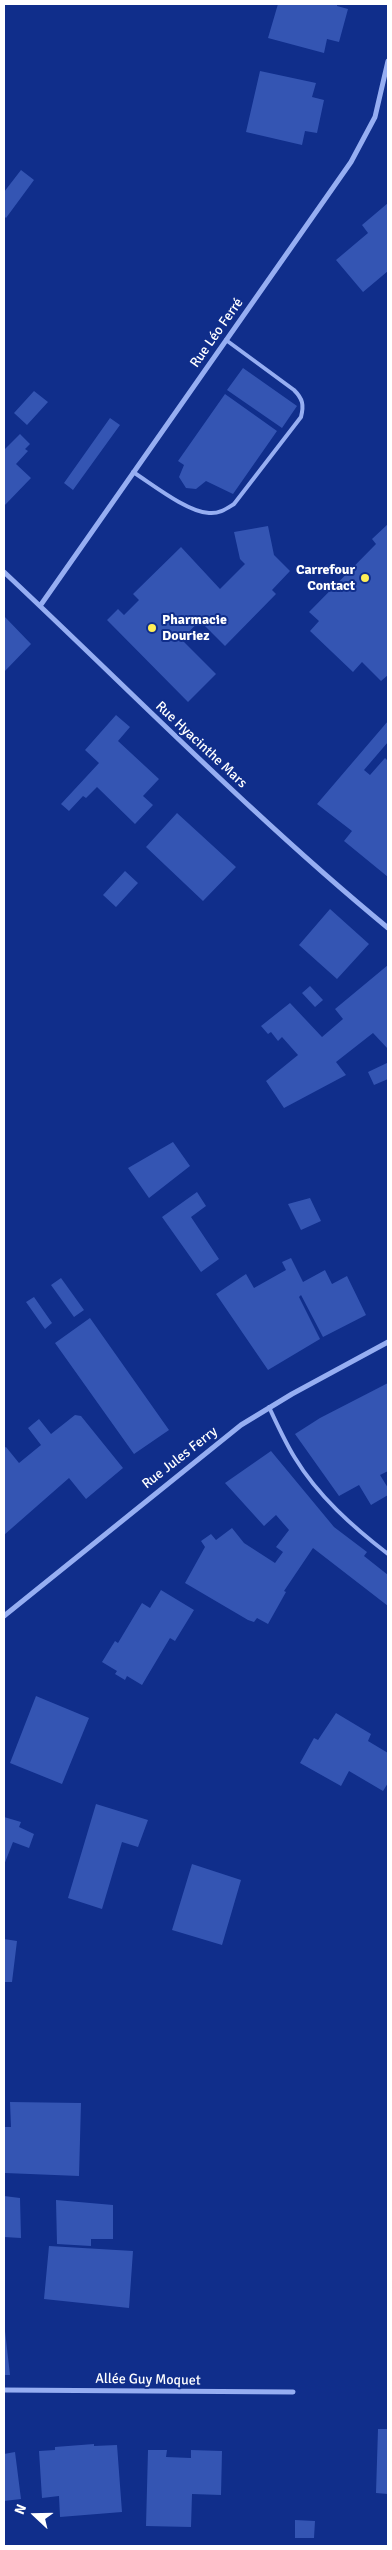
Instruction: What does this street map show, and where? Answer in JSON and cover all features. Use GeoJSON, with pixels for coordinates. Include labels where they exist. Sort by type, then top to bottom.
{"type":"FeatureCollection","features":[{"type":"Feature","properties":{"kind":"street","name":"Rue Léo Ferré"},"geometry":{"type":"LineString","coordinates":[[40,606],[351,162],[375,118],[388,61]]}},
{"type":"Feature","properties":{"kind":"street","name":"Rue Hyacinthe Mars"},"geometry":{"type":"LineString","coordinates":[[4,572],[310,862],[388,928]]}},
{"type":"Feature","properties":{"kind":"street","name":"Rue Jules Ferry"},"geometry":{"type":"LineString","coordinates":[[4,1616],[216,1443],[269,1407],[388,1342]]}},
{"type":"Feature","properties":{"kind":"street","name":"Allée Guy Moquet"},"geometry":{"type":"LineString","coordinates":[[4,2390],[293,2392]]}},
{"type":"Feature","properties":{"kind":"lane"},"geometry":{"type":"LineString","coordinates":[[133,472],[196,511],[209,514],[222,512],[234,504],[301,417],[304,406],[301,397],[226,340]]}},
{"type":"Feature","properties":{"kind":"lane"},"geometry":{"type":"LineString","coordinates":[[269,1407],[289,1448],[304,1470],[349,1522],[388,1554]]}},
{"type":"Feature","properties":{"kind":"building"},"geometry":{"type":"Polygon","coordinates":[[[278,4],[337,4],[337,6],[348,9],[339,42],[327,39],[324,53],[268,38],[278,4]]]}},
{"type":"Feature","properties":{"kind":"building"},"geometry":{"type":"Polygon","coordinates":[[[260,71],[316,83],[312,97],[324,100],[317,133],[305,131],[302,145],[246,132],[260,71]]]}},
{"type":"Feature","properties":{"kind":"building"},"geometry":{"type":"Polygon","coordinates":[[[21,170],[34,180],[6,218],[4,216],[4,192],[21,170]]]}},
{"type":"Feature","properties":{"kind":"building"},"geometry":{"type":"Polygon","coordinates":[[[388,203],[388,271],[363,292],[336,260],[368,233],[362,225],[388,203]]]}},
{"type":"Feature","properties":{"kind":"building"},"geometry":{"type":"Polygon","coordinates":[[[243,368],[297,406],[282,428],[227,390],[243,368]]]}},
{"type":"Feature","properties":{"kind":"building"},"geometry":{"type":"Polygon","coordinates":[[[34,391],[48,402],[27,425],[14,413],[34,391]]]}},
{"type":"Feature","properties":{"kind":"building"},"geometry":{"type":"Polygon","coordinates":[[[225,394],[277,431],[233,494],[206,481],[196,489],[186,488],[179,477],[184,465],[178,461],[225,394]]]}},
{"type":"Feature","properties":{"kind":"building"},"geometry":{"type":"Polygon","coordinates":[[[110,418],[120,425],[73,490],[64,483],[110,418]]]}},
{"type":"Feature","properties":{"kind":"building"},"geometry":{"type":"Polygon","coordinates":[[[20,434],[30,444],[25,449],[28,451],[16,464],[31,478],[4,506],[4,450],[20,434]]]}},
{"type":"Feature","properties":{"kind":"building","name":"Carrefour Contact"},"geometry":{"type":"Polygon","coordinates":[[[388,524],[388,675],[381,681],[362,662],[353,672],[310,631],[319,621],[309,612],[376,544],[372,539],[388,524]]]}},
{"type":"Feature","properties":{"kind":"building"},"geometry":{"type":"Polygon","coordinates":[[[268,526],[274,555],[290,571],[272,590],[276,594],[225,646],[200,621],[181,639],[216,674],[188,702],[107,620],[118,609],[124,615],[139,600],[133,594],[181,547],[220,589],[245,564],[240,559],[234,532],[268,526]]]}},
{"type":"Feature","properties":{"kind":"building"},"geometry":{"type":"Polygon","coordinates":[[[4,616],[31,644],[4,672],[4,616]]]}},
{"type":"Feature","properties":{"kind":"building"},"geometry":{"type":"Polygon","coordinates":[[[116,715],[130,727],[118,741],[159,779],[143,796],[153,805],[135,824],[97,787],[86,798],[83,796],[69,811],[61,804],[99,763],[85,750],[116,715]]]}},
{"type":"Feature","properties":{"kind":"building"},"geometry":{"type":"Polygon","coordinates":[[[388,721],[388,742],[364,770],[370,775],[385,758],[388,761],[388,877],[344,841],[352,831],[317,804],[388,721]]]}},
{"type":"Feature","properties":{"kind":"building"},"geometry":{"type":"Polygon","coordinates":[[[177,813],[236,867],[203,901],[146,847],[177,813]]]}},
{"type":"Feature","properties":{"kind":"building"},"geometry":{"type":"Polygon","coordinates":[[[125,871],[138,883],[116,907],[103,895],[125,871]]]}},
{"type":"Feature","properties":{"kind":"building"},"geometry":{"type":"Polygon","coordinates":[[[330,909],[369,944],[337,979],[299,945],[330,909]]]}},
{"type":"Feature","properties":{"kind":"building"},"geometry":{"type":"Polygon","coordinates":[[[388,965],[388,1049],[373,1033],[336,1062],[346,1075],[284,1108],[266,1081],[298,1055],[282,1037],[278,1041],[271,1032],[268,1034],[261,1026],[290,1003],[322,1037],[343,1019],[335,1009],[388,965]]]}},
{"type":"Feature","properties":{"kind":"building"},"geometry":{"type":"Polygon","coordinates":[[[310,986],[323,1000],[315,1007],[302,993],[310,986]]]}},
{"type":"Feature","properties":{"kind":"building"},"geometry":{"type":"Polygon","coordinates":[[[387,1063],[388,1079],[374,1085],[368,1072],[387,1063]]]}},
{"type":"Feature","properties":{"kind":"building"},"geometry":{"type":"Polygon","coordinates":[[[173,1142],[190,1166],[149,1198],[128,1168],[173,1142]]]}},
{"type":"Feature","properties":{"kind":"building"},"geometry":{"type":"Polygon","coordinates":[[[197,1192],[206,1206],[191,1217],[219,1259],[201,1272],[162,1217],[197,1192]]]}},
{"type":"Feature","properties":{"kind":"building"},"geometry":{"type":"Polygon","coordinates":[[[310,1198],[321,1221],[301,1230],[288,1204],[310,1198]]]}},
{"type":"Feature","properties":{"kind":"building"},"geometry":{"type":"Polygon","coordinates":[[[291,1258],[303,1282],[325,1270],[332,1284],[347,1276],[366,1315],[323,1337],[301,1295],[299,1297],[320,1339],[268,1370],[216,1294],[246,1274],[254,1288],[286,1270],[282,1262],[291,1258]]]}},
{"type":"Feature","properties":{"kind":"building"},"geometry":{"type":"Polygon","coordinates":[[[61,1278],[84,1310],[74,1317],[51,1285],[61,1278]]]}},
{"type":"Feature","properties":{"kind":"building"},"geometry":{"type":"Polygon","coordinates":[[[34,1297],[52,1323],[45,1329],[26,1302],[34,1297]]]}},
{"type":"Feature","properties":{"kind":"building"},"geometry":{"type":"Polygon","coordinates":[[[90,1318],[169,1430],[134,1454],[55,1343],[90,1318]]]}},
{"type":"Feature","properties":{"kind":"building"},"geometry":{"type":"Polygon","coordinates":[[[388,1383],[388,1471],[380,1475],[388,1488],[388,1495],[371,1505],[359,1485],[339,1496],[295,1434],[320,1418],[388,1383]]]}},
{"type":"Feature","properties":{"kind":"building"},"geometry":{"type":"Polygon","coordinates":[[[75,1415],[81,1416],[123,1468],[86,1499],[69,1478],[4,1535],[4,1448],[6,1447],[19,1463],[41,1445],[28,1428],[39,1419],[51,1434],[75,1415]]]}},
{"type":"Feature","properties":{"kind":"building"},"geometry":{"type":"Polygon","coordinates":[[[271,1451],[334,1527],[367,1552],[364,1556],[388,1575],[388,1606],[313,1548],[284,1591],[286,1592],[268,1624],[257,1618],[254,1622],[248,1620],[185,1583],[205,1547],[201,1541],[211,1534],[216,1540],[232,1528],[244,1543],[275,1563],[283,1552],[276,1547],[289,1530],[276,1515],[264,1526],[225,1483],[271,1451]]]}},
{"type":"Feature","properties":{"kind":"building"},"geometry":{"type":"Polygon","coordinates":[[[161,1590],[194,1610],[175,1641],[170,1638],[142,1685],[127,1676],[125,1680],[115,1674],[117,1671],[102,1662],[115,1641],[118,1643],[142,1603],[150,1608],[161,1590]]]}},
{"type":"Feature","properties":{"kind":"building"},"geometry":{"type":"Polygon","coordinates":[[[36,1696],[89,1718],[62,1784],[10,1763],[36,1696]]]}},
{"type":"Feature","properties":{"kind":"building"},"geometry":{"type":"Polygon","coordinates":[[[336,1713],[371,1734],[368,1741],[388,1753],[388,1783],[383,1791],[349,1771],[341,1786],[300,1763],[314,1738],[318,1740],[336,1713]]]}},
{"type":"Feature","properties":{"kind":"building"},"geometry":{"type":"Polygon","coordinates":[[[96,1804],[148,1820],[138,1847],[122,1842],[102,1909],[68,1898],[96,1804]]]}},
{"type":"Feature","properties":{"kind":"building"},"geometry":{"type":"Polygon","coordinates":[[[4,1817],[21,1822],[19,1827],[34,1834],[29,1848],[13,1842],[4,1865],[4,1817]]]}},
{"type":"Feature","properties":{"kind":"building"},"geometry":{"type":"Polygon","coordinates":[[[192,1864],[241,1880],[222,1945],[172,1930],[192,1864]]]}},
{"type":"Feature","properties":{"kind":"building"},"geometry":{"type":"Polygon","coordinates":[[[4,1939],[17,1941],[12,1982],[4,1982],[4,1939]]]}},
{"type":"Feature","properties":{"kind":"building"},"geometry":{"type":"Polygon","coordinates":[[[10,2102],[81,2103],[79,2176],[5,2173],[4,2127],[11,2127],[10,2102]]]}},
{"type":"Feature","properties":{"kind":"building"},"geometry":{"type":"Polygon","coordinates":[[[4,2196],[20,2198],[21,2238],[4,2237],[4,2196]]]}},
{"type":"Feature","properties":{"kind":"building"},"geometry":{"type":"Polygon","coordinates":[[[56,2200],[113,2205],[113,2239],[91,2239],[91,2246],[57,2244],[56,2200]]]}},
{"type":"Feature","properties":{"kind":"building"},"geometry":{"type":"Polygon","coordinates":[[[49,2246],[133,2251],[129,2308],[44,2299],[49,2246]]]}},
{"type":"Feature","properties":{"kind":"building"},"geometry":{"type":"Polygon","coordinates":[[[5,2331],[10,2375],[4,2375],[5,2331]]]}},
{"type":"Feature","properties":{"kind":"building"},"geometry":{"type":"Polygon","coordinates":[[[378,2429],[388,2429],[388,2494],[376,2493],[378,2429]]]}},
{"type":"Feature","properties":{"kind":"building"},"geometry":{"type":"Polygon","coordinates":[[[94,2444],[94,2446],[117,2445],[122,2512],[60,2517],[59,2496],[42,2498],[39,2451],[55,2450],[55,2447],[94,2444]]]}},
{"type":"Feature","properties":{"kind":"building"},"geometry":{"type":"Polygon","coordinates":[[[148,2450],[167,2450],[166,2457],[191,2458],[191,2450],[222,2451],[221,2495],[192,2494],[191,2527],[146,2526],[148,2450]]]}},
{"type":"Feature","properties":{"kind":"building"},"geometry":{"type":"Polygon","coordinates":[[[15,2452],[21,2499],[4,2501],[4,2454],[15,2452]]]}},
{"type":"Feature","properties":{"kind":"building"},"geometry":{"type":"Polygon","coordinates":[[[295,2520],[315,2521],[314,2538],[295,2538],[295,2520]]]}},
{"type":"Feature","properties":{"kind":"place","name":"Carrefour Contact"},"geometry":{"type":"Point","coordinates":[365,578]}},
{"type":"Feature","properties":{"kind":"place","name":"Pharmacie Douriez"},"geometry":{"type":"Point","coordinates":[152,628]}}]}
